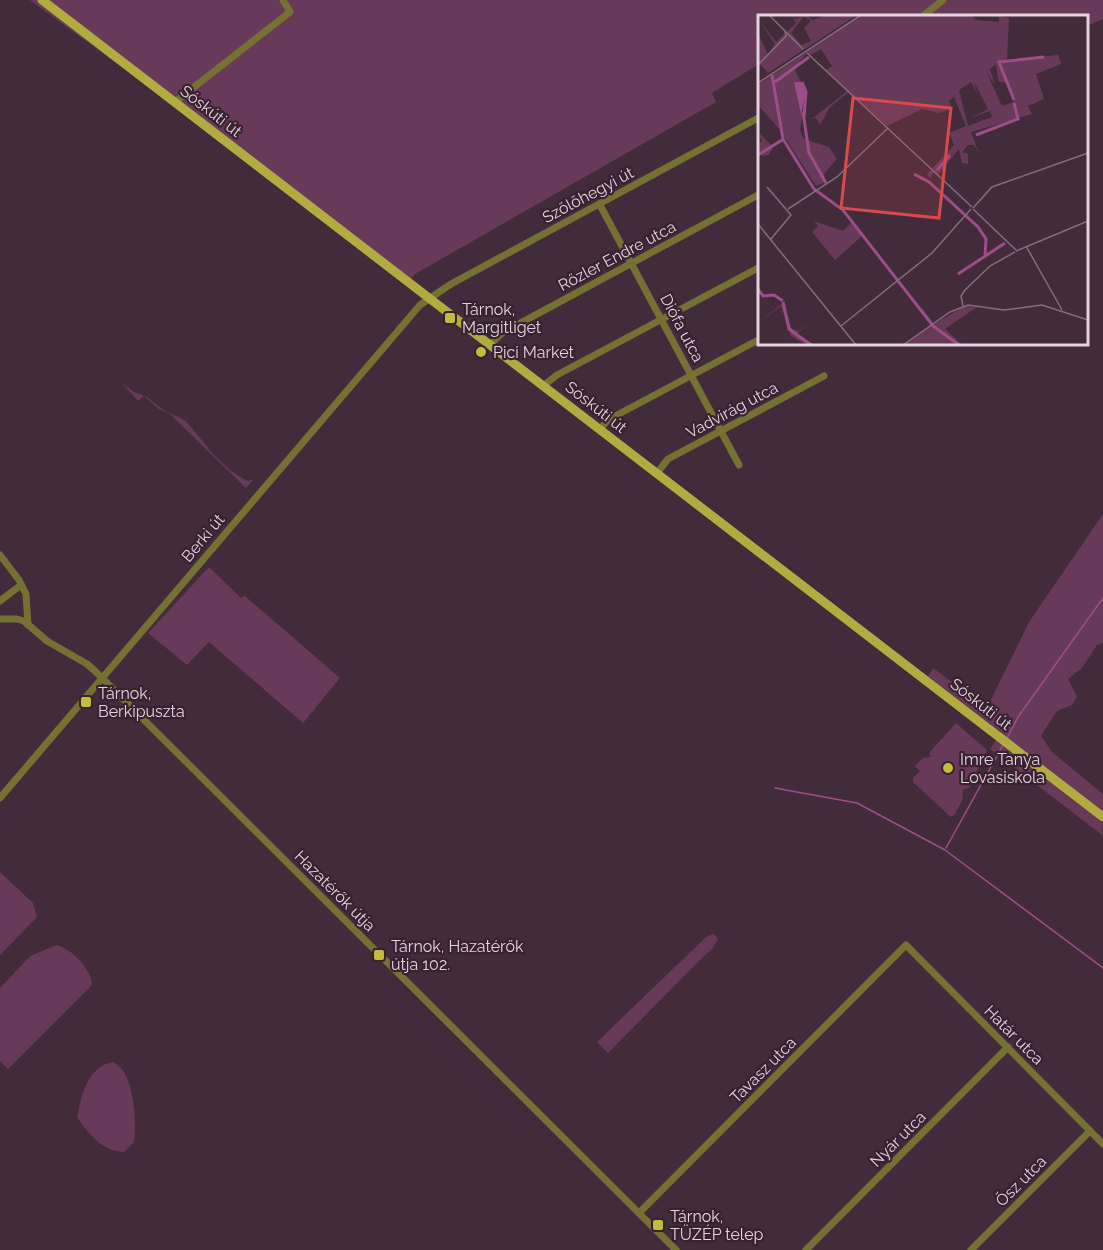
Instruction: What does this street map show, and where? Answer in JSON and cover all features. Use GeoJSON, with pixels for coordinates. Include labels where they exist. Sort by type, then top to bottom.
{"type":"FeatureCollection","features":[{"type":"Feature","properties":{"kind":"main road","name":"Sóskúti út"},"geometry":{"type":"LineString","coordinates":[[42,0],[1103,817]]}},
{"type":"Feature","properties":{"kind":"street"},"geometry":{"type":"LineString","coordinates":[[175,102],[290,12],[283,0]]}},
{"type":"Feature","properties":{"kind":"street"},"geometry":{"type":"LineString","coordinates":[[924,15],[943,0]]}},
{"type":"Feature","properties":{"kind":"street","name":"Szőlőhegyi út"},"geometry":{"type":"LineString","coordinates":[[429,298],[758,118]]}},
{"type":"Feature","properties":{"kind":"street","name":"Rőzler Endre utca"},"geometry":{"type":"LineString","coordinates":[[490,345],[502,333],[758,195]]}},
{"type":"Feature","properties":{"kind":"street","name":"Diófa utca"},"geometry":{"type":"LineString","coordinates":[[600,205],[740,465]]}},
{"type":"Feature","properties":{"kind":"street"},"geometry":{"type":"LineString","coordinates":[[543,386],[557,375],[758,268]]}},
{"type":"Feature","properties":{"kind":"street","name":"Berki út"},"geometry":{"type":"LineString","coordinates":[[0,798],[405,322],[429,298]]}},
{"type":"Feature","properties":{"kind":"street"},"geometry":{"type":"LineString","coordinates":[[600,429],[607,421],[758,340]]}},
{"type":"Feature","properties":{"kind":"street","name":"Vadvirág utca"},"geometry":{"type":"LineString","coordinates":[[657,473],[668,459],[824,376]]}},
{"type":"Feature","properties":{"kind":"street"},"geometry":{"type":"LineString","coordinates":[[0,555],[26,594],[28,625]]}},
{"type":"Feature","properties":{"kind":"street"},"geometry":{"type":"LineString","coordinates":[[0,601],[21,585]]}},
{"type":"Feature","properties":{"kind":"street"},"geometry":{"type":"LineString","coordinates":[[0,620],[17,619],[28,625]]}},
{"type":"Feature","properties":{"kind":"street","name":"Hazatérők útja"},"geometry":{"type":"LineString","coordinates":[[28,625],[47,641],[87,664],[102,678],[676,1250]]}},
{"type":"Feature","properties":{"kind":"street","name":"Tavasz utca"},"geometry":{"type":"LineString","coordinates":[[639,1214],[906,945]]}},
{"type":"Feature","properties":{"kind":"street","name":"Határ utca"},"geometry":{"type":"LineString","coordinates":[[906,945],[1103,1144]]}},
{"type":"Feature","properties":{"kind":"street","name":"Nyár utca"},"geometry":{"type":"LineString","coordinates":[[806,1250],[1008,1047]]}},
{"type":"Feature","properties":{"kind":"street","name":"Ősz utca"},"geometry":{"type":"LineString","coordinates":[[971,1250],[1090,1131]]}},
{"type":"Feature","properties":{"kind":"shaded area"},"geometry":{"type":"Polygon","coordinates":[[[30,0],[1103,0],[1103,19],[1088,26],[1088,15],[758,15],[758,65],[712,93],[716,102],[415,274],[407,284],[165,99],[30,0]]]}},
{"type":"Feature","properties":{"kind":"shaded area"},"geometry":{"type":"Polygon","coordinates":[[[122,383],[134,392],[147,397],[162,409],[186,421],[213,454],[231,471],[247,481],[254,479],[246,488],[169,413],[159,409],[144,396],[138,401],[122,383]]]}},
{"type":"Feature","properties":{"kind":"shaded area"},"geometry":{"type":"Polygon","coordinates":[[[1103,514],[1103,643],[1097,645],[1082,668],[1068,679],[1077,697],[1072,705],[1057,711],[1041,736],[1052,752],[1103,794],[1103,815],[1099,820],[1103,823],[1102,835],[990,749],[1001,732],[928,676],[933,668],[987,708],[1029,622],[1103,514]]]}},
{"type":"Feature","properties":{"kind":"shaded area"},"geometry":{"type":"Polygon","coordinates":[[[209,567],[241,598],[245,596],[340,678],[303,723],[209,642],[187,665],[148,633],[209,567]]]}},
{"type":"Feature","properties":{"kind":"shaded area","name":"Imre Tanya Lovasiskola"},"geometry":{"type":"Polygon","coordinates":[[[956,723],[987,750],[969,788],[964,789],[963,799],[951,817],[913,782],[913,778],[920,771],[915,766],[924,757],[931,756],[929,753],[956,723]]]}},
{"type":"Feature","properties":{"kind":"shaded area"},"geometry":{"type":"Polygon","coordinates":[[[0,872],[33,903],[37,917],[0,955],[0,872]]]}},
{"type":"Feature","properties":{"kind":"shaded area"},"geometry":{"type":"Polygon","coordinates":[[[714,934],[718,939],[713,948],[608,1053],[597,1042],[706,937],[714,934]]]}},
{"type":"Feature","properties":{"kind":"shaded area"},"geometry":{"type":"Polygon","coordinates":[[[57,945],[69,951],[80,961],[92,985],[8,1069],[0,1061],[0,988],[30,956],[57,945]]]}},
{"type":"Feature","properties":{"kind":"shaded area"},"geometry":{"type":"Polygon","coordinates":[[[114,1062],[127,1079],[134,1106],[134,1142],[124,1152],[103,1145],[77,1118],[84,1091],[92,1075],[105,1064],[114,1062]]]}},
{"type":"Feature","properties":{"kind":"waterway"},"geometry":{"type":"LineString","coordinates":[[1007,738],[1018,717],[1103,598]]}},
{"type":"Feature","properties":{"kind":"waterway"},"geometry":{"type":"LineString","coordinates":[[946,848],[1003,745]]}},
{"type":"Feature","properties":{"kind":"waterway"},"geometry":{"type":"LineString","coordinates":[[775,788],[857,803],[945,850],[1103,968]]}},
{"type":"Feature","properties":{"kind":"place","name":"Tárnok, Margitliget"},"geometry":{"type":"Point","coordinates":[450,318]}},
{"type":"Feature","properties":{"kind":"place","name":"Pici Market"},"geometry":{"type":"Point","coordinates":[481,352]}},
{"type":"Feature","properties":{"kind":"place","name":"Tárnok, Berkipuszta"},"geometry":{"type":"Point","coordinates":[86,702]}},
{"type":"Feature","properties":{"kind":"place","name":"Imre Tanya Lovasiskola"},"geometry":{"type":"Point","coordinates":[948,768]}},
{"type":"Feature","properties":{"kind":"place","name":"Tárnok, Hazatérők útja 102."},"geometry":{"type":"Point","coordinates":[379,955]}},
{"type":"Feature","properties":{"kind":"place","name":"Tárnok, TÜZÉP telep"},"geometry":{"type":"Point","coordinates":[658,1225]}}]}
